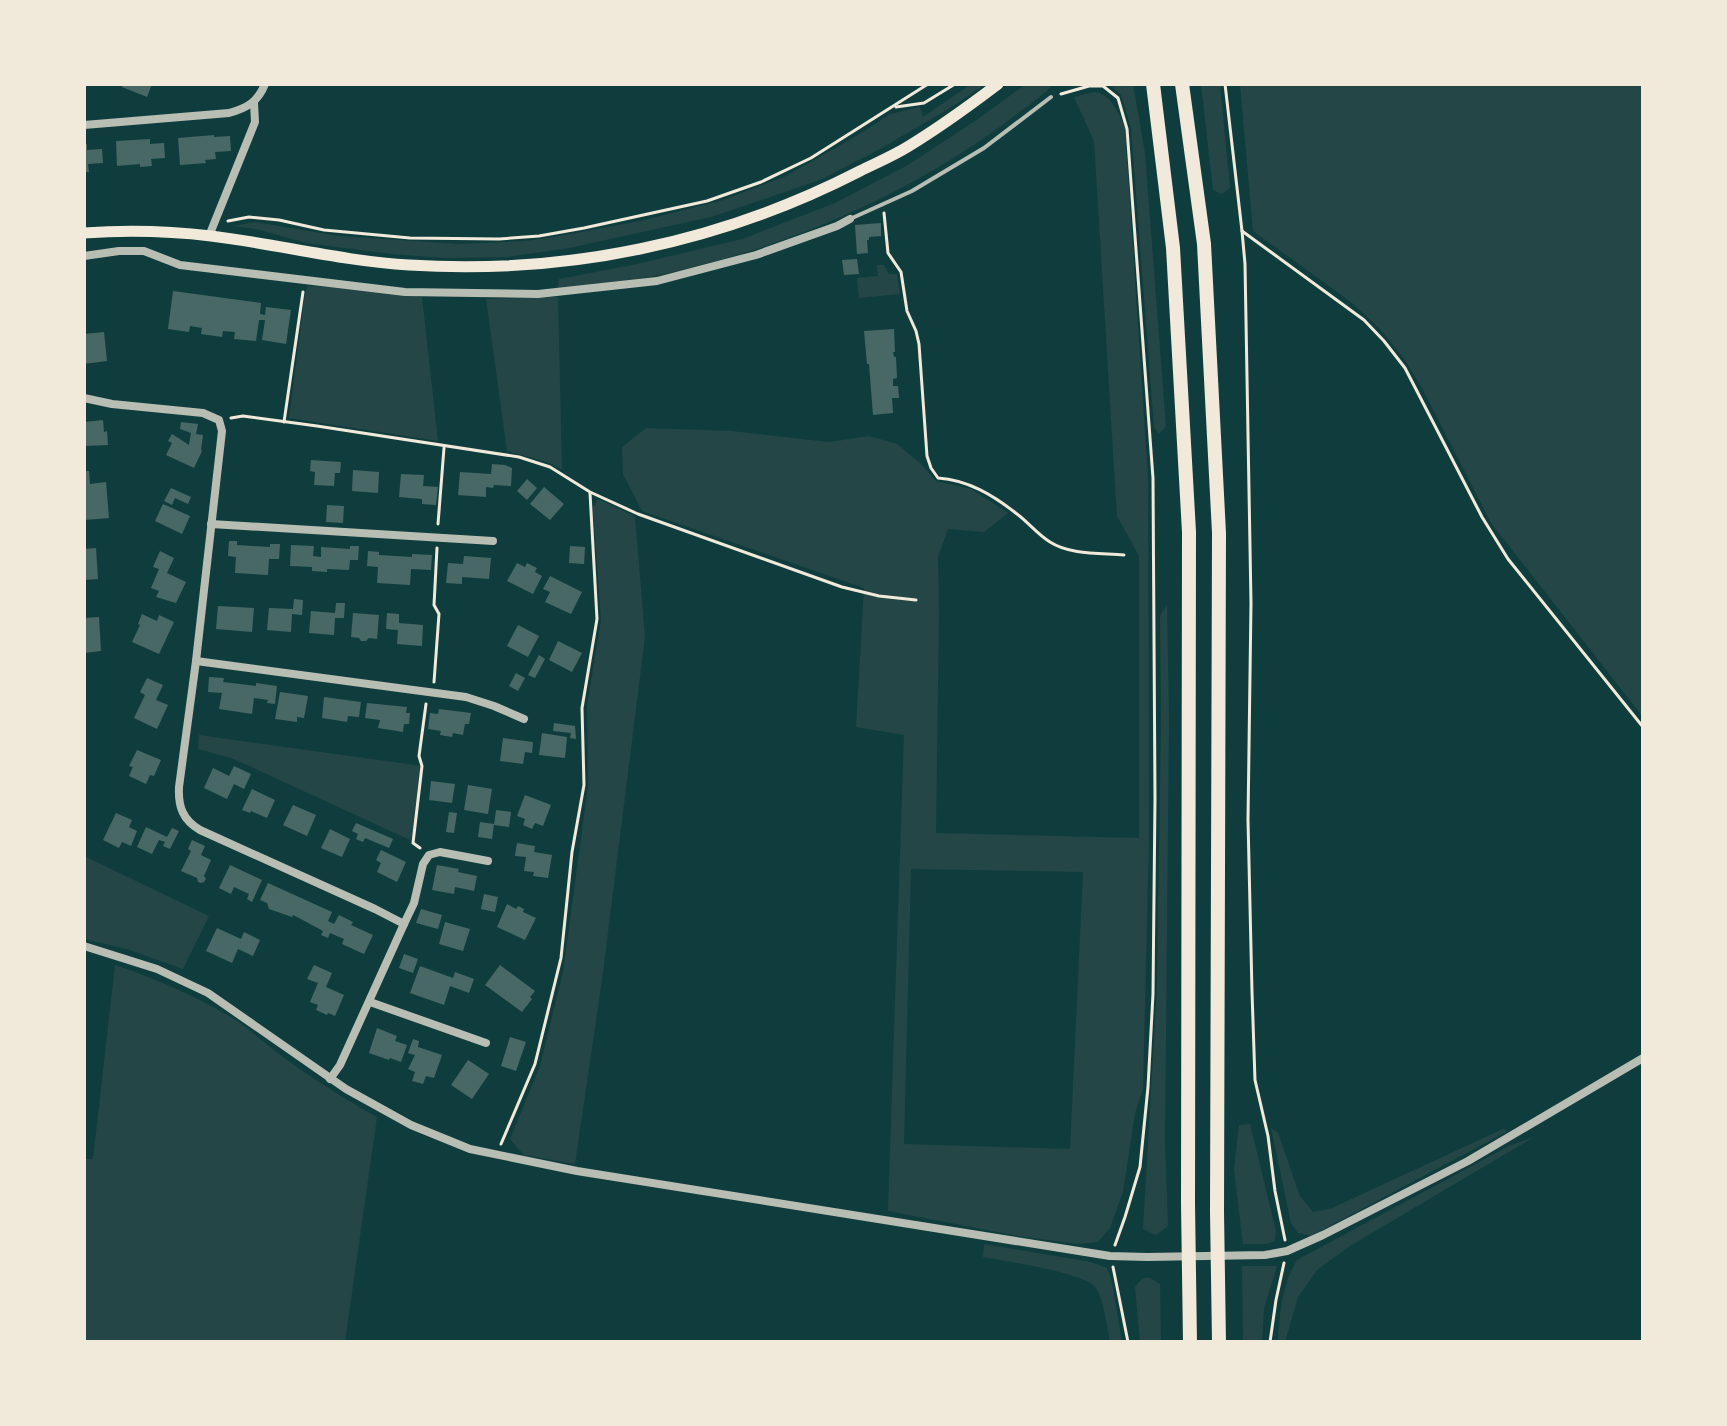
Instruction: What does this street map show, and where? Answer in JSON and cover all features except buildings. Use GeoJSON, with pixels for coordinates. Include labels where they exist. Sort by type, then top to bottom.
{"type":"FeatureCollection","features":[{"type":"Feature","properties":{"kind":"highway"},"geometry":{"type":"LineString","coordinates":[[1153,84],[1173,248],[1189,532],[1190,1342]]}},
{"type":"Feature","properties":{"kind":"highway"},"geometry":{"type":"LineString","coordinates":[[1182,84],[1204,244],[1219,533],[1219,1342]]}},
{"type":"Feature","properties":{"kind":"main road"},"geometry":{"type":"LineString","coordinates":[[84,233],[142,230],[209,236],[409,265],[483,266],[583,259],[638,250],[710,232],[771,212],[907,148],[998,84]]}},
{"type":"Feature","properties":{"kind":"street"},"geometry":{"type":"LineString","coordinates":[[84,125],[229,113],[254,103],[265,84]]}},
{"type":"Feature","properties":{"kind":"street"},"geometry":{"type":"LineString","coordinates":[[209,236],[255,122],[254,103]]}},
{"type":"Feature","properties":{"kind":"street"},"geometry":{"type":"LineString","coordinates":[[84,256],[144,251],[180,265],[405,292],[538,294],[657,281],[756,255],[850,219]]}},
{"type":"Feature","properties":{"kind":"street"},"geometry":{"type":"LineString","coordinates":[[84,398],[112,404],[203,413],[219,420],[222,431],[179,787],[180,807],[186,819],[200,830],[404,924]]}},
{"type":"Feature","properties":{"kind":"street"},"geometry":{"type":"LineString","coordinates":[[211,524],[493,541]]}},
{"type":"Feature","properties":{"kind":"street"},"geometry":{"type":"LineString","coordinates":[[196,661],[466,697],[524,719]]}},
{"type":"Feature","properties":{"kind":"street"},"geometry":{"type":"LineString","coordinates":[[330,1079],[340,1065],[414,903],[423,864],[429,855],[440,852],[488,861]]}},
{"type":"Feature","properties":{"kind":"street"},"geometry":{"type":"LineString","coordinates":[[84,946],[157,969],[208,993],[330,1079],[379,1109],[470,1149],[577,1171],[1110,1256],[1265,1255],[1287,1251],[1468,1161],[1643,1058]]}},
{"type":"Feature","properties":{"kind":"street"},"geometry":{"type":"LineString","coordinates":[[370,1002],[486,1043]]}},
{"type":"Feature","properties":{"kind":"lane"},"geometry":{"type":"LineString","coordinates":[[850,219],[912,191],[984,148],[1051,97]]}},
{"type":"Feature","properties":{"kind":"path"},"geometry":{"type":"LineString","coordinates":[[214,222],[264,218],[344,233],[410,238],[499,239],[569,231],[707,201],[761,182],[811,158],[928,84]]}},
{"type":"Feature","properties":{"kind":"path"},"geometry":{"type":"LineString","coordinates":[[892,107],[924,103],[955,84]]}},
{"type":"Feature","properties":{"kind":"path"},"geometry":{"type":"LineString","coordinates":[[1225,84],[1245,264],[1251,603],[1248,820],[1255,1080],[1268,1136],[1287,1251],[1270,1342]]}},
{"type":"Feature","properties":{"kind":"path"},"geometry":{"type":"LineString","coordinates":[[1051,97],[1089,86],[1103,86],[1118,98],[1127,129],[1153,478],[1155,798],[1153,994],[1148,1087],[1140,1167],[1110,1256],[1128,1342]]}},
{"type":"Feature","properties":{"kind":"path"},"geometry":{"type":"LineString","coordinates":[[883,205],[888,253],[901,272],[907,311],[919,344],[927,456],[931,468],[938,478],[954,479],[993,497],[1017,513],[1049,542],[1081,551],[1124,555]]}},
{"type":"Feature","properties":{"kind":"path"},"geometry":{"type":"LineString","coordinates":[[1242,231],[1364,320],[1384,341],[1405,368],[1482,517],[1508,559],[1643,727]]}},
{"type":"Feature","properties":{"kind":"path"},"geometry":{"type":"LineString","coordinates":[[284,422],[306,280]]}},
{"type":"Feature","properties":{"kind":"path"},"geometry":{"type":"LineString","coordinates":[[219,420],[243,416],[519,457],[550,467],[590,492],[638,514],[842,587],[879,596],[916,600]]}},
{"type":"Feature","properties":{"kind":"path"},"geometry":{"type":"LineString","coordinates":[[429,855],[413,843],[426,702],[434,684],[439,614],[434,605],[444,446]]}},
{"type":"Feature","properties":{"kind":"path"},"geometry":{"type":"LineString","coordinates":[[496,1154],[535,1064],[561,958],[572,852],[584,785],[582,708],[597,619],[590,492]]}},
{"type":"Feature","properties":{"kind":"shaded area"},"geometry":{"type":"Polygon","coordinates":[[[971,84],[986,84],[880,149],[820,180],[711,217],[569,248],[507,257],[445,258],[306,243],[233,226],[255,222],[339,236],[459,244],[525,241],[640,221],[723,200],[784,177],[890,114],[920,107],[923,117],[971,84]]]}},
{"type":"Feature","properties":{"kind":"shaded area"},"geometry":{"type":"Polygon","coordinates":[[[1026,84],[1054,84],[1001,126],[922,177],[836,219],[791,237],[701,265],[643,278],[558,289],[559,279],[742,239],[835,203],[908,165],[1026,84]]]}},
{"type":"Feature","properties":{"kind":"shaded area"},"geometry":{"type":"Polygon","coordinates":[[[1109,84],[1133,84],[1145,153],[1166,426],[1159,434],[1154,427],[1131,128],[1121,95],[1109,84]]]}},
{"type":"Feature","properties":{"kind":"shaded area"},"geometry":{"type":"Polygon","coordinates":[[[1201,84],[1220,84],[1230,188],[1222,194],[1213,190],[1201,84]]]}},
{"type":"Feature","properties":{"kind":"shaded area"},"geometry":{"type":"Polygon","coordinates":[[[1240,84],[1643,84],[1643,717],[1491,523],[1403,357],[1380,329],[1351,302],[1253,231],[1240,84]]]}},
{"type":"Feature","properties":{"kind":"shaded area"},"geometry":{"type":"Polygon","coordinates":[[[1094,92],[1105,96],[1114,105],[1125,128],[1148,477],[1149,838],[1143,1089],[1135,1113],[1123,1192],[1110,1228],[1098,1242],[1078,1244],[888,1211],[904,735],[856,727],[864,588],[642,511],[623,474],[622,447],[646,428],[732,431],[829,442],[869,436],[897,444],[936,481],[971,489],[1008,513],[984,532],[948,529],[938,557],[936,833],[1139,838],[1139,556],[1117,516],[1094,141],[1074,97],[1094,92]],[[911,869],[904,1144],[1070,1149],[1083,872],[911,869]]]}},
{"type":"Feature","properties":{"kind":"shaded area"},"geometry":{"type":"Polygon","coordinates":[[[877,265],[884,265],[889,274],[897,274],[900,294],[859,298],[857,278],[878,276],[877,265]]]}},
{"type":"Feature","properties":{"kind":"shaded area"},"geometry":{"type":"Polygon","coordinates":[[[308,286],[422,297],[438,441],[289,418],[308,286]]]}},
{"type":"Feature","properties":{"kind":"shaded area"},"geometry":{"type":"Polygon","coordinates":[[[558,297],[562,470],[550,463],[507,451],[486,299],[558,297]]]}},
{"type":"Feature","properties":{"kind":"shaded area"},"geometry":{"type":"Polygon","coordinates":[[[598,499],[635,516],[645,637],[602,980],[575,1164],[524,1155],[510,1139],[540,1066],[563,972],[588,786],[587,706],[601,620],[593,508],[598,499]]]}},
{"type":"Feature","properties":{"kind":"shaded area"},"geometry":{"type":"Polygon","coordinates":[[[1167,605],[1169,717],[1165,1142],[1168,1226],[1156,1235],[1143,1229],[1157,988],[1160,616],[1167,605]]]}},
{"type":"Feature","properties":{"kind":"shaded area"},"geometry":{"type":"Polygon","coordinates":[[[199,735],[422,766],[415,830],[410,840],[234,759],[198,749],[199,735]]]}},
{"type":"Feature","properties":{"kind":"shaded area"},"geometry":{"type":"Polygon","coordinates":[[[84,856],[209,916],[183,969],[127,949],[84,939],[84,856]]]}},
{"type":"Feature","properties":{"kind":"shaded area"},"geometry":{"type":"Polygon","coordinates":[[[115,965],[176,989],[220,1011],[306,1073],[377,1117],[345,1342],[84,1342],[84,1159],[93,1159],[115,965]]]}},
{"type":"Feature","properties":{"kind":"shaded area"},"geometry":{"type":"Polygon","coordinates":[[[1250,1124],[1276,1231],[1275,1241],[1267,1244],[1243,1244],[1234,1170],[1239,1125],[1250,1124]]]}},
{"type":"Feature","properties":{"kind":"shaded area"},"geometry":{"type":"Polygon","coordinates":[[[1271,1128],[1278,1133],[1300,1196],[1313,1212],[1332,1208],[1503,1129],[1508,1131],[1311,1236],[1298,1233],[1291,1223],[1271,1128]]]}},
{"type":"Feature","properties":{"kind":"shaded area"},"geometry":{"type":"Polygon","coordinates":[[[1534,1137],[1350,1246],[1317,1270],[1298,1297],[1285,1342],[1278,1342],[1285,1289],[1297,1260],[1509,1146],[1534,1137]]]}},
{"type":"Feature","properties":{"kind":"shaded area"},"geometry":{"type":"Polygon","coordinates":[[[984,1244],[1091,1262],[1107,1268],[1122,1342],[1110,1342],[1101,1299],[1096,1288],[1089,1283],[1044,1268],[983,1257],[984,1244]]]}},
{"type":"Feature","properties":{"kind":"shaded area"},"geometry":{"type":"Polygon","coordinates":[[[1242,1266],[1277,1266],[1264,1308],[1262,1342],[1243,1342],[1242,1266]]]}},
{"type":"Feature","properties":{"kind":"shaded area"},"geometry":{"type":"Polygon","coordinates":[[[1143,1278],[1160,1284],[1161,1342],[1140,1342],[1135,1287],[1143,1278]]]}}]}
